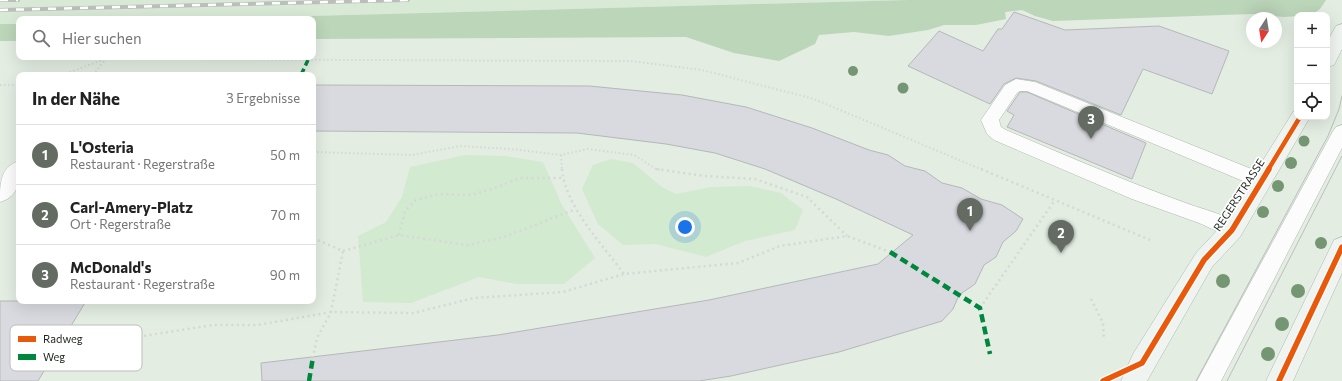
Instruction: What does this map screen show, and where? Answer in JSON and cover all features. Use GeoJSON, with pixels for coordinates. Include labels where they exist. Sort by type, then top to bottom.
{"type":"FeatureCollection","features":[{"type":"Feature","properties":{"kind":"main road"},"geometry":{"type":"LineString","coordinates":[[1330,55],[1342,30]]}},
{"type":"Feature","properties":{"kind":"main road","name":"REGERSTRASSE"},"geometry":{"type":"LineString","coordinates":[[1134,381],[1142,363],[1204,260],[1232,230],[1298,120]]}},
{"type":"Feature","properties":{"kind":"main road"},"geometry":{"type":"LineString","coordinates":[[1280,381],[1342,247]]}},
{"type":"Feature","properties":{"kind":"street"},"geometry":{"type":"LineString","coordinates":[[0,194],[16,173]]}},
{"type":"Feature","properties":{"kind":"lane"},"geometry":{"type":"LineString","coordinates":[[1232,230],[1206,218],[1139,194],[1000,135],[993,130],[990,120],[1010,89],[1016,85],[1029,86],[1262,181]]}},
{"type":"Feature","properties":{"kind":"lane"},"geometry":{"type":"LineString","coordinates":[[1209,381],[1342,131]]}},
{"type":"Feature","properties":{"kind":"path"},"geometry":{"type":"LineString","coordinates":[[70,72],[102,60]]}},
{"type":"Feature","properties":{"kind":"path"},"geometry":{"type":"LineString","coordinates":[[95,72],[104,60]]}},
{"type":"Feature","properties":{"kind":"path"},"geometry":{"type":"LineString","coordinates":[[316,60],[630,61],[702,70],[814,99],[1150,240]]}},
{"type":"Feature","properties":{"kind":"path"},"geometry":{"type":"LineString","coordinates":[[0,85],[16,85]]}},
{"type":"Feature","properties":{"kind":"path"},"geometry":{"type":"LineString","coordinates":[[316,152],[412,155],[460,146],[510,149],[561,155],[588,149],[634,155],[656,169],[704,176],[755,179],[806,197],[847,236],[890,252]]}},
{"type":"Feature","properties":{"kind":"path"},"geometry":{"type":"LineString","coordinates":[[561,155],[563,178],[576,209],[624,274]]}},
{"type":"Feature","properties":{"kind":"path"},"geometry":{"type":"LineString","coordinates":[[398,235],[405,211],[416,200],[439,194],[470,195],[492,189],[520,178],[563,178]]}},
{"type":"Feature","properties":{"kind":"path"},"geometry":{"type":"LineString","coordinates":[[980,308],[1056,200]]}},
{"type":"Feature","properties":{"kind":"path"},"geometry":{"type":"LineString","coordinates":[[316,239],[343,251],[398,235],[467,245],[504,237],[576,209]]}},
{"type":"Feature","properties":{"kind":"path"},"geometry":{"type":"LineString","coordinates":[[142,336],[213,325],[258,325],[331,312],[414,313],[474,298],[562,292],[624,274],[738,263],[780,246],[847,236]]}},
{"type":"Feature","properties":{"kind":"path"},"geometry":{"type":"LineString","coordinates":[[313,357],[317,338],[331,312],[343,251]]}},
{"type":"Feature","properties":{"kind":"path"},"geometry":{"type":"LineString","coordinates":[[1091,299],[1103,323],[1104,340]]}},
{"type":"Feature","properties":{"kind":"shaded area"},"geometry":{"type":"Polygon","coordinates":[[[0,0],[909,0],[310,16],[16,16],[16,24],[0,24],[0,0]]]}},
{"type":"Feature","properties":{"kind":"shaded area"},"geometry":{"type":"Polygon","coordinates":[[[909,0],[1326,0],[1316,12],[1294,12],[1294,16],[1284,17],[1282,17],[1282,12],[1246,12],[1246,14],[1053,21],[1035,16],[1022,10],[1005,12],[1006,19],[976,25],[944,25],[928,30],[889,36],[854,32],[819,35],[815,44],[779,61],[734,53],[686,37],[316,39],[316,16],[310,16],[909,0]]]}},
{"type":"Feature","properties":{"kind":"shaded area"},"geometry":{"type":"Polygon","coordinates":[[[0,24],[16,24],[16,41],[0,41],[0,24]]]}},
{"type":"Feature","properties":{"kind":"shaded area"},"geometry":{"type":"Polygon","coordinates":[[[465,155],[505,156],[543,162],[562,205],[595,258],[564,284],[516,284],[479,277],[411,303],[363,302],[358,236],[386,222],[402,197],[410,167],[465,155]]]}},
{"type":"Feature","properties":{"kind":"shaded area"},"geometry":{"type":"Polygon","coordinates":[[[611,159],[633,163],[662,187],[676,194],[711,187],[749,186],[781,193],[803,210],[795,230],[745,241],[706,257],[656,244],[623,245],[598,224],[582,189],[593,165],[611,159]]]}},
{"type":"Feature","properties":{"kind":"building"},"geometry":{"type":"Polygon","coordinates":[[[1014,12],[1065,30],[1159,26],[1229,51],[1212,94],[1143,69],[1121,115],[1036,81],[1016,78],[1004,84],[990,104],[908,66],[939,31],[983,51],[998,29],[1002,29],[1014,12]]]}},
{"type":"Feature","properties":{"kind":"building"},"geometry":{"type":"Polygon","coordinates":[[[316,85],[589,86],[682,95],[746,107],[812,128],[869,150],[888,155],[905,166],[925,171],[942,183],[962,188],[981,199],[1002,205],[1023,219],[1016,231],[1003,242],[996,257],[984,265],[975,284],[959,295],[953,309],[942,321],[839,352],[731,376],[699,381],[262,381],[261,363],[498,335],[709,300],[878,264],[913,235],[836,199],[765,169],[715,153],[666,144],[577,133],[316,131],[316,85]]]}},
{"type":"Feature","properties":{"kind":"building"},"geometry":{"type":"Polygon","coordinates":[[[1020,92],[1027,92],[1146,143],[1132,179],[1007,127],[1014,115],[1007,111],[1020,92]]]}},
{"type":"Feature","properties":{"kind":"building"},"geometry":{"type":"Polygon","coordinates":[[[0,301],[16,301],[16,304],[84,304],[72,325],[10,325],[10,371],[44,371],[38,381],[0,381],[0,301]]]}},
{"type":"Feature","properties":{"kind":"tram line"},"geometry":{"type":"LineString","coordinates":[[1196,381],[1328,136],[1339,109],[1342,96]]}},
{"type":"Feature","properties":{"kind":"tram line"},"geometry":{"type":"LineString","coordinates":[[1227,381],[1342,156]]}},
{"type":"Feature","properties":{"kind":"railway"},"geometry":{"type":"LineString","coordinates":[[0,0],[18,0]]}},
{"type":"Feature","properties":{"kind":"railway"},"geometry":{"type":"LineString","coordinates":[[0,10],[408,0]]}},
{"type":"Feature","properties":{"kind":"marked path"},"geometry":{"type":"LineString","coordinates":[[302,72],[308,60]]}},
{"type":"Feature","properties":{"kind":"marked path"},"geometry":{"type":"LineString","coordinates":[[890,252],[980,308],[990,354]]}},
{"type":"Feature","properties":{"kind":"marked path"},"geometry":{"type":"LineString","coordinates":[[309,381],[313,357]]}},
{"type":"Feature","properties":{"kind":"cycle path"},"geometry":{"type":"LineString","coordinates":[[1103,381],[1142,363],[1204,260],[1232,230],[1298,120]]}},
{"type":"Feature","properties":{"kind":"cycle path"},"geometry":{"type":"LineString","coordinates":[[1279,381],[1342,247]]}},
{"type":"Feature","properties":{"kind":"place","name":"McDonald's"},"geometry":{"type":"Point","coordinates":[1091,139]}},
{"type":"Feature","properties":{"kind":"place","name":"L'Osteria"},"geometry":{"type":"Point","coordinates":[970,231]}},
{"type":"Feature","properties":{"kind":"place","name":"Carl-Amery-Platz"},"geometry":{"type":"Point","coordinates":[1061,253]}}]}
